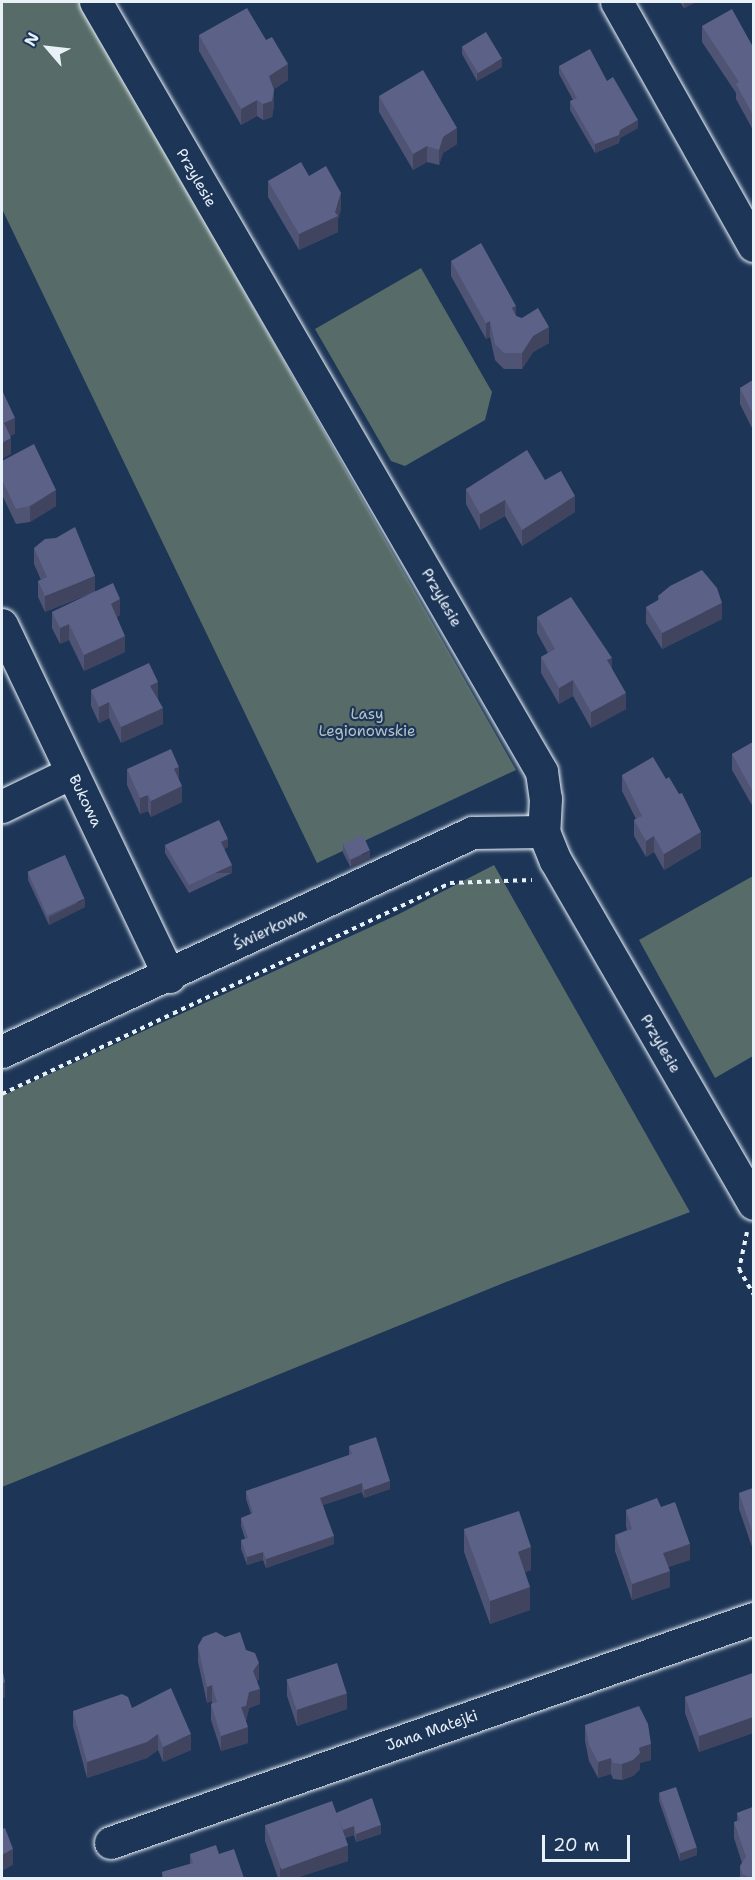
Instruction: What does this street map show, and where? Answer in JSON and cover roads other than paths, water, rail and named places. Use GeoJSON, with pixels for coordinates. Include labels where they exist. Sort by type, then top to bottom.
{"type":"FeatureCollection","features":[{"type":"Feature","properties":{"kind":"street","name":"Przylesie"},"geometry":{"type":"LineString","coordinates":[[96,2],[542,772],[546,799],[544,832],[566,879],[753,1204]]}},
{"type":"Feature","properties":{"kind":"street"},"geometry":{"type":"LineString","coordinates":[[617,2],[753,246]]}},
{"type":"Feature","properties":{"kind":"street","name":"Bukowa"},"geometry":{"type":"LineString","coordinates":[[2,625],[170,977]]}},
{"type":"Feature","properties":{"kind":"street"},"geometry":{"type":"LineString","coordinates":[[2,807],[72,773]]}},
{"type":"Feature","properties":{"kind":"street","name":"Świerkowa"},"geometry":{"type":"LineString","coordinates":[[2,1053],[170,977],[473,833],[544,832]]}},
{"type":"Feature","properties":{"kind":"street","name":"Jana Matejki"},"geometry":{"type":"LineString","coordinates":[[111,1843],[753,1619]]}},
{"type":"Feature","properties":{"kind":"park label","name":"Lasy Legionowskie"},"geometry":{"type":"Point","coordinates":[367,722]}}]}
